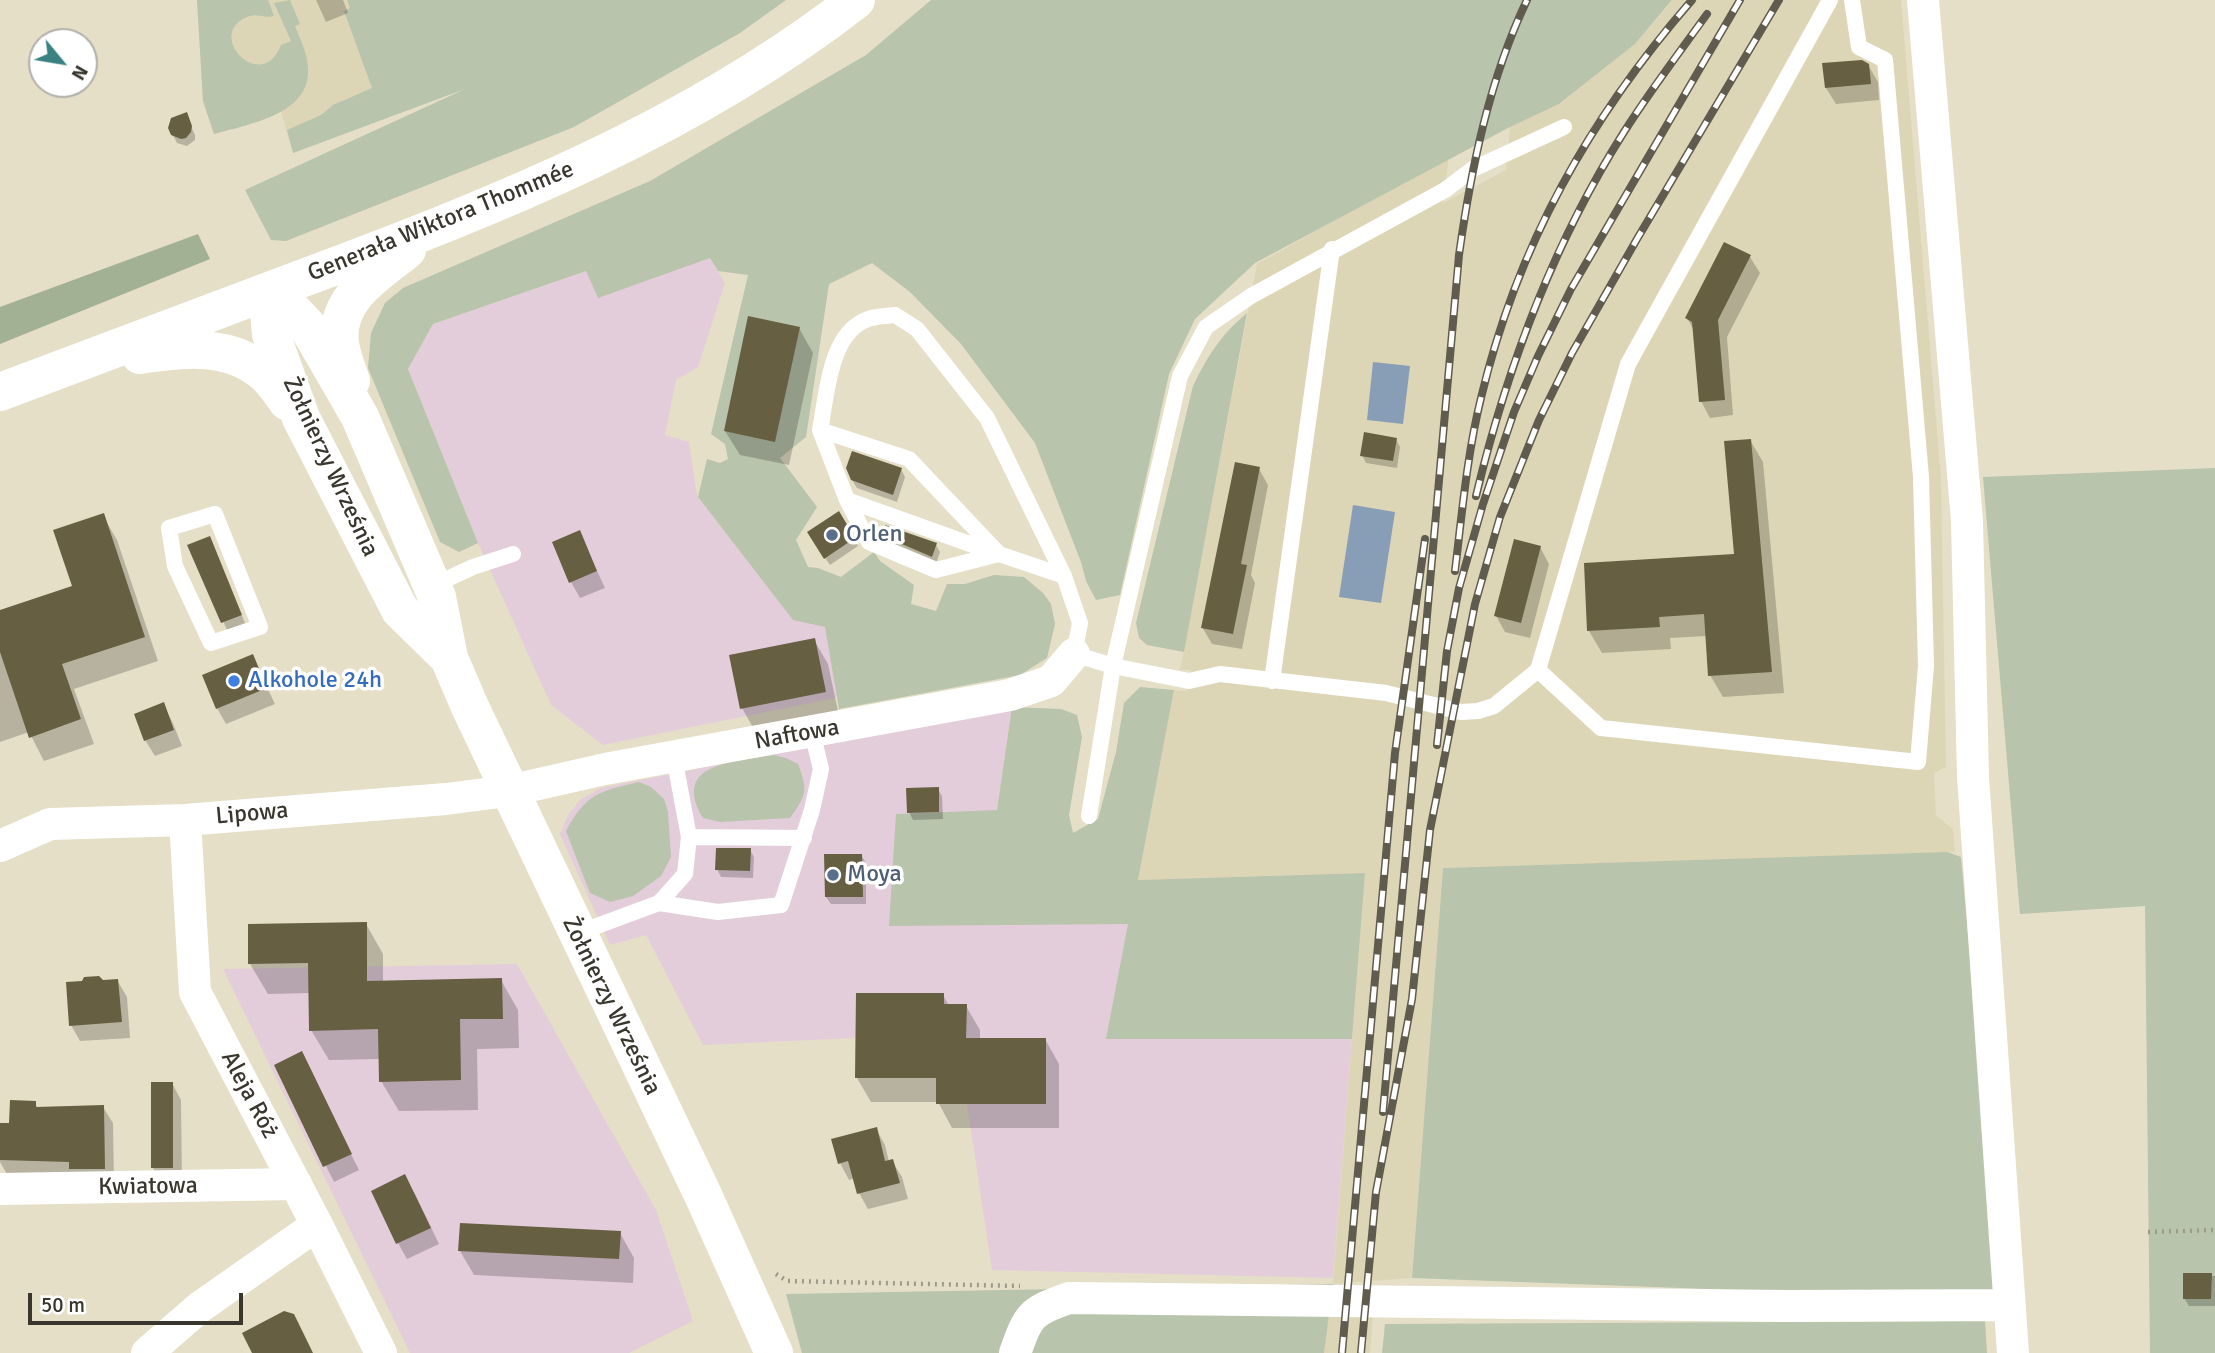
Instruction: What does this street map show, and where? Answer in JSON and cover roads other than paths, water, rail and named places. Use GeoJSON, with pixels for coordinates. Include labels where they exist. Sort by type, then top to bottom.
{"type":"FeatureCollection","features":[{"type":"Feature","properties":{"kind":"main road","name":"Generała Wiktora Thommée"},"geometry":{"type":"LineString","coordinates":[[0,392],[432,230],[564,174],[667,122],[742,79],[856,0]]}},
{"type":"Feature","properties":{"kind":"main road"},"geometry":{"type":"LineString","coordinates":[[360,417],[340,345],[340,326],[344,310],[354,294],[432,230]]}},
{"type":"Feature","properties":{"kind":"main road","name":"Żołnierzy Września"},"geometry":{"type":"LineString","coordinates":[[267,292],[308,327],[360,417],[437,597],[449,658],[508,791],[703,1195],[774,1353]]}},
{"type":"Feature","properties":{"kind":"main road","name":"Żołnierzy Września"},"geometry":{"type":"LineString","coordinates":[[267,292],[271,334],[301,418],[400,610],[449,658]]}},
{"type":"Feature","properties":{"kind":"main road"},"geometry":{"type":"LineString","coordinates":[[76,364],[184,349],[223,353],[259,368],[301,418]]}},
{"type":"Feature","properties":{"kind":"street"},"geometry":{"type":"LineString","coordinates":[[1923,0],[1967,510],[1973,777],[2012,1353]]}},
{"type":"Feature","properties":{"kind":"street","name":"Naftowa"},"geometry":{"type":"LineString","coordinates":[[508,791],[674,757],[1010,695],[1051,681],[1074,654]]}},
{"type":"Feature","properties":{"kind":"street","name":"Lipowa"},"geometry":{"type":"LineString","coordinates":[[0,846],[50,824],[185,820],[446,799],[508,791]]}},
{"type":"Feature","properties":{"kind":"street","name":"Aleja Róż"},"geometry":{"type":"LineString","coordinates":[[185,820],[195,992],[381,1353]]}},
{"type":"Feature","properties":{"kind":"street","name":"Kwiatowa"},"geometry":{"type":"LineString","coordinates":[[0,1189],[296,1184]]}},
{"type":"Feature","properties":{"kind":"street"},"geometry":{"type":"LineString","coordinates":[[147,1353],[200,1307],[317,1225]]}},
{"type":"Feature","properties":{"kind":"street"},"geometry":{"type":"LineString","coordinates":[[1015,1353],[1034,1312],[1069,1298],[1773,1306],[2010,1305]]}},
{"type":"Feature","properties":{"kind":"lane"},"geometry":{"type":"LineString","coordinates":[[999,554],[936,570],[869,542],[848,500],[820,430],[835,354],[848,331],[868,319],[895,315],[917,329],[987,418],[1064,576],[1080,623],[1074,654],[1113,666],[1189,681],[1220,674],[1386,693],[1461,712],[1494,706],[1538,670],[1628,364],[1830,0]]}},
{"type":"Feature","properties":{"kind":"lane"},"geometry":{"type":"LineString","coordinates":[[1538,670],[1601,728],[1918,762],[1926,667],[1921,477],[1890,116],[1885,60],[1859,47],[1852,0]]}},
{"type":"Feature","properties":{"kind":"lane"},"geometry":{"type":"LineString","coordinates":[[1089,816],[1113,666],[1180,376],[1206,327],[1251,296],[1332,249],[1445,190],[1473,169],[1564,127]]}},
{"type":"Feature","properties":{"kind":"lane"},"geometry":{"type":"LineString","coordinates":[[1272,681],[1332,249]]}},
{"type":"Feature","properties":{"kind":"lane"},"geometry":{"type":"LineString","coordinates":[[820,430],[909,460],[999,554]]}},
{"type":"Feature","properties":{"kind":"lane"},"geometry":{"type":"LineString","coordinates":[[848,500],[1064,576]]}},
{"type":"Feature","properties":{"kind":"lane"},"geometry":{"type":"LineString","coordinates":[[215,514],[260,626],[211,643],[175,566],[169,528],[215,514]]}},
{"type":"Feature","properties":{"kind":"lane"},"geometry":{"type":"LineString","coordinates":[[432,586],[513,554]]}},
{"type":"Feature","properties":{"kind":"lane"},"geometry":{"type":"LineString","coordinates":[[659,903],[718,912],[781,905],[804,838],[821,769],[812,732]]}},
{"type":"Feature","properties":{"kind":"lane"},"geometry":{"type":"LineString","coordinates":[[576,933],[659,903],[685,874],[689,837],[674,757]]}},
{"type":"Feature","properties":{"kind":"lane"},"geometry":{"type":"LineString","coordinates":[[689,837],[804,838]]}},
{"type":"Feature","properties":{"kind":"water"},"geometry":{"type":"Polygon","coordinates":[[[1373,362],[1410,366],[1403,424],[1367,420],[1373,362]]]}},
{"type":"Feature","properties":{"kind":"water"},"geometry":{"type":"Polygon","coordinates":[[[1353,505],[1395,512],[1381,603],[1339,597],[1353,505]]]}},
{"type":"Feature","properties":{"kind":"railway"},"geometry":{"type":"LineString","coordinates":[[1383,1112],[1459,255],[1483,125],[1502,61],[1527,0]]}},
{"type":"Feature","properties":{"kind":"railway"},"geometry":{"type":"LineString","coordinates":[[1455,571],[1476,419],[1496,342],[1515,288],[1537,236],[1590,137],[1655,44],[1692,0]]}},
{"type":"Feature","properties":{"kind":"railway"},"geometry":{"type":"LineString","coordinates":[[1437,745],[1447,651],[1459,588],[1483,504],[1514,412],[1571,289],[1740,0]]}},
{"type":"Feature","properties":{"kind":"railway"},"geometry":{"type":"LineString","coordinates":[[1361,1353],[1376,1192],[1412,999],[1430,830],[1475,604],[1500,517],[1539,420],[1572,353],[1779,0]]}},
{"type":"Feature","properties":{"kind":"railway"},"geometry":{"type":"LineString","coordinates":[[1476,496],[1502,400],[1518,354],[1554,262],[1575,218],[1624,132],[1707,14]]}},
{"type":"Feature","properties":{"kind":"railway"},"geometry":{"type":"LineString","coordinates":[[1342,1353],[1395,753],[1425,539]]}},
{"type":"Feature","properties":{"kind":"place","name":"Orlen"},"geometry":{"type":"Point","coordinates":[832,535]}},
{"type":"Feature","properties":{"kind":"place","name":"Alkohole 24h"},"geometry":{"type":"Point","coordinates":[234,681]}},
{"type":"Feature","properties":{"kind":"place","name":"Moya"},"geometry":{"type":"Point","coordinates":[833,875]}}]}
